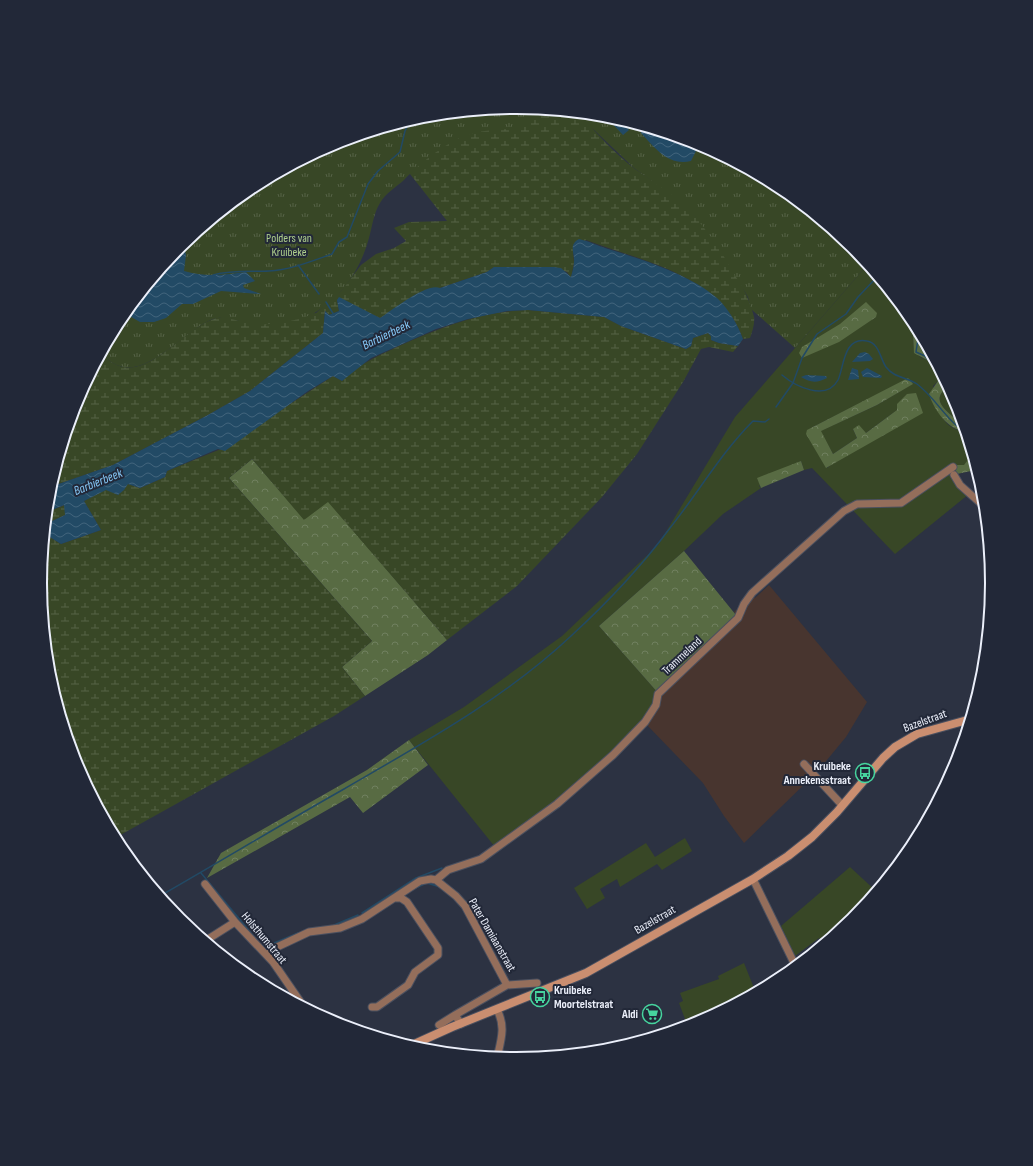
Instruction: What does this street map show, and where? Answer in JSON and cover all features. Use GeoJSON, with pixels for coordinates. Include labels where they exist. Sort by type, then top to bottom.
{"type":"FeatureCollection","features":[{"type":"Feature","properties":{"kind":"main road","name":"Bazelstraat"},"geometry":{"type":"LineString","coordinates":[[420,1042],[586,973],[753,879],[788,856],[812,837],[883,758],[904,740],[917,734],[965,721]]}},
{"type":"Feature","properties":{"kind":"street","name":"Trammeland"},"geometry":{"type":"LineString","coordinates":[[436,880],[444,873],[472,863],[490,853],[557,804],[613,755],[645,722],[656,705],[658,694],[738,618],[744,604],[752,593],[844,511],[857,504],[901,503],[953,467]]}},
{"type":"Feature","properties":{"kind":"street"},"geometry":{"type":"LineString","coordinates":[[954,475],[960,485],[979,502]]}},
{"type":"Feature","properties":{"kind":"street"},"geometry":{"type":"LineString","coordinates":[[804,764],[842,805]]}},
{"type":"Feature","properties":{"kind":"street"},"geometry":{"type":"LineString","coordinates":[[267,955],[275,948],[310,932],[333,930],[348,925],[397,898],[420,881],[431,879],[436,880]]}},
{"type":"Feature","properties":{"kind":"street"},"geometry":{"type":"LineString","coordinates":[[753,879],[793,961]]}},
{"type":"Feature","properties":{"kind":"street","name":"Pater Damiaanstraat"},"geometry":{"type":"LineString","coordinates":[[436,880],[456,896],[465,906],[507,985]]}},
{"type":"Feature","properties":{"kind":"street","name":"Holsthumstraat"},"geometry":{"type":"LineString","coordinates":[[205,884],[235,922],[267,955],[298,998]]}},
{"type":"Feature","properties":{"kind":"street"},"geometry":{"type":"LineString","coordinates":[[372,1007],[377,1007],[408,985],[415,972],[436,957],[439,951],[407,902],[401,898],[397,898]]}},
{"type":"Feature","properties":{"kind":"street"},"geometry":{"type":"LineString","coordinates":[[210,938],[235,922]]}},
{"type":"Feature","properties":{"kind":"street"},"geometry":{"type":"LineString","coordinates":[[439,1025],[507,985],[537,982]]}},
{"type":"Feature","properties":{"kind":"street"},"geometry":{"type":"LineString","coordinates":[[497,1010],[502,1020],[503,1027],[498,1051]]}},
{"type":"Feature","properties":{"kind":"street"},"geometry":{"type":"LineString","coordinates":[[456,1015],[461,1024]]}},
{"type":"Feature","properties":{"kind":"shaded area"},"geometry":{"type":"Polygon","coordinates":[[[769,585],[867,702],[846,737],[817,772],[744,843],[724,816],[703,783],[645,723],[659,694],[740,619],[734,612],[751,595],[755,598],[769,585]]]}},
{"type":"Feature","properties":{"kind":"green space"},"geometry":{"type":"Polygon","coordinates":[[[516,114],[547,115],[584,119],[627,163],[680,200],[702,223],[724,255],[750,303],[754,317],[754,325],[750,338],[743,339],[732,317],[717,299],[698,285],[677,273],[586,240],[573,251],[574,263],[571,278],[567,272],[554,267],[494,267],[487,272],[440,288],[380,318],[337,300],[339,311],[329,315],[325,311],[323,333],[250,391],[113,465],[58,484],[72,432],[95,375],[105,357],[111,362],[127,367],[140,366],[154,359],[209,321],[222,317],[239,321],[316,313],[341,291],[361,265],[376,254],[394,248],[406,241],[394,228],[409,222],[447,221],[410,174],[401,158],[420,124],[455,118],[516,114]]]}},
{"type":"Feature","properties":{"kind":"green space","name":"Polders van Kruibeke"},"geometry":{"type":"Polygon","coordinates":[[[486,115],[534,115],[522,128],[482,131],[457,139],[428,158],[388,194],[382,200],[376,211],[366,249],[350,280],[335,298],[316,312],[294,320],[266,324],[251,324],[223,317],[213,319],[190,333],[151,361],[138,366],[125,367],[110,361],[105,356],[110,348],[144,297],[164,273],[207,230],[256,193],[282,176],[337,149],[395,129],[455,118],[486,115]]]}},
{"type":"Feature","properties":{"kind":"green space"},"geometry":{"type":"Polygon","coordinates":[[[576,118],[638,129],[696,149],[724,162],[751,176],[802,211],[826,230],[864,268],[795,348],[751,309],[748,297],[717,245],[694,215],[680,201],[634,168],[593,129],[576,118]]]}},
{"type":"Feature","properties":{"kind":"green space"},"geometry":{"type":"Polygon","coordinates":[[[864,268],[889,297],[912,330],[914,349],[920,357],[927,360],[933,366],[938,375],[940,379],[933,386],[938,409],[945,421],[950,426],[961,431],[969,459],[964,466],[954,465],[957,474],[969,494],[895,554],[812,468],[804,470],[801,461],[759,486],[761,488],[723,514],[684,551],[599,626],[659,694],[658,706],[568,798],[495,847],[409,740],[464,707],[562,636],[658,545],[735,417],[864,268]],[[908,379],[813,427],[827,468],[897,410],[866,433],[853,429],[857,438],[833,454],[820,431],[877,405],[912,384],[908,379]]]}},
{"type":"Feature","properties":{"kind":"green space"},"geometry":{"type":"Polygon","coordinates":[[[866,302],[877,313],[876,317],[839,342],[802,358],[799,353],[802,347],[840,324],[866,302]]]}},
{"type":"Feature","properties":{"kind":"green space"},"geometry":{"type":"Polygon","coordinates":[[[528,310],[604,317],[621,326],[686,349],[691,346],[693,338],[708,333],[711,336],[711,340],[738,346],[733,352],[709,347],[701,349],[683,382],[637,454],[602,497],[517,586],[447,640],[328,502],[304,520],[252,459],[229,478],[372,641],[342,667],[365,696],[334,716],[120,835],[95,791],[72,734],[63,705],[56,675],[48,614],[47,583],[50,537],[61,544],[101,530],[84,501],[106,489],[128,484],[140,488],[165,477],[167,471],[221,449],[333,376],[342,381],[362,365],[415,339],[462,321],[494,313],[528,310]]]}},
{"type":"Feature","properties":{"kind":"green space"},"geometry":{"type":"Polygon","coordinates":[[[913,333],[933,366],[927,360],[914,353],[913,333]]]}},
{"type":"Feature","properties":{"kind":"green space"},"geometry":{"type":"Polygon","coordinates":[[[908,378],[913,384],[877,405],[821,431],[833,454],[857,438],[853,429],[859,425],[866,433],[897,410],[897,404],[907,394],[916,393],[923,413],[826,468],[806,434],[807,430],[908,378]]]}},
{"type":"Feature","properties":{"kind":"green space"},"geometry":{"type":"Polygon","coordinates":[[[940,379],[944,390],[940,396],[941,404],[956,419],[960,430],[953,427],[938,413],[929,394],[940,379]]]}},
{"type":"Feature","properties":{"kind":"green space"},"geometry":{"type":"Polygon","coordinates":[[[944,390],[956,419],[941,404],[940,396],[944,390]]]}},
{"type":"Feature","properties":{"kind":"green space"},"geometry":{"type":"Polygon","coordinates":[[[969,458],[973,472],[971,471],[957,474],[954,465],[964,465],[969,458]]]}},
{"type":"Feature","properties":{"kind":"green space"},"geometry":{"type":"Polygon","coordinates":[[[252,459],[304,519],[328,501],[447,640],[428,655],[365,696],[342,667],[372,641],[229,478],[252,459]]]}},
{"type":"Feature","properties":{"kind":"green space"},"geometry":{"type":"Polygon","coordinates":[[[801,461],[804,470],[761,488],[757,478],[801,461]]]}},
{"type":"Feature","properties":{"kind":"green space"},"geometry":{"type":"Polygon","coordinates":[[[65,505],[65,515],[51,522],[53,510],[65,505]]]}},
{"type":"Feature","properties":{"kind":"green space"},"geometry":{"type":"Polygon","coordinates":[[[684,551],[740,620],[659,694],[599,626],[684,551]]]}},
{"type":"Feature","properties":{"kind":"green space"},"geometry":{"type":"Polygon","coordinates":[[[409,740],[428,765],[363,813],[350,797],[207,878],[221,853],[367,770],[409,740]]]}},
{"type":"Feature","properties":{"kind":"green space"},"geometry":{"type":"Polygon","coordinates":[[[685,838],[692,851],[662,870],[657,864],[620,887],[617,879],[600,889],[605,898],[587,909],[574,888],[646,843],[655,857],[685,838]]]}},
{"type":"Feature","properties":{"kind":"green space"},"geometry":{"type":"Polygon","coordinates":[[[850,867],[873,888],[826,936],[821,940],[819,938],[795,956],[781,926],[850,867]]]}},
{"type":"Feature","properties":{"kind":"green space"},"geometry":{"type":"Polygon","coordinates":[[[744,963],[754,988],[724,1004],[686,1021],[679,1003],[683,1001],[680,993],[719,979],[718,976],[744,963]]]}},
{"type":"Feature","properties":{"kind":"water"},"geometry":{"type":"Polygon","coordinates":[[[612,124],[627,127],[629,130],[623,135],[612,124]]]}},
{"type":"Feature","properties":{"kind":"water"},"geometry":{"type":"Polygon","coordinates":[[[641,130],[667,138],[694,148],[696,151],[691,161],[683,162],[669,159],[657,150],[641,133],[641,130]]]}},
{"type":"Feature","properties":{"kind":"water"},"geometry":{"type":"Polygon","coordinates":[[[579,239],[586,241],[635,258],[680,275],[694,282],[717,298],[725,307],[743,339],[738,346],[719,343],[711,340],[711,336],[708,333],[693,338],[691,346],[686,349],[621,326],[604,317],[528,310],[507,311],[468,319],[436,329],[371,358],[342,381],[333,376],[308,391],[225,451],[218,449],[167,471],[165,477],[140,488],[128,484],[118,495],[106,490],[84,501],[101,530],[61,544],[50,537],[51,522],[65,515],[64,505],[53,510],[58,484],[113,465],[250,391],[323,333],[325,311],[329,315],[339,311],[337,300],[339,297],[380,318],[418,293],[434,287],[440,288],[487,272],[494,267],[554,267],[561,268],[571,277],[574,264],[573,247],[579,239]]]}},
{"type":"Feature","properties":{"kind":"water"},"geometry":{"type":"Polygon","coordinates":[[[185,251],[184,271],[215,275],[246,272],[255,281],[243,285],[244,288],[261,294],[221,291],[193,304],[182,304],[166,318],[154,322],[140,322],[130,316],[164,273],[185,251]]]}},
{"type":"Feature","properties":{"kind":"water"},"geometry":{"type":"Polygon","coordinates":[[[865,352],[873,359],[870,361],[852,362],[860,353],[865,352]]]}},
{"type":"Feature","properties":{"kind":"water"},"geometry":{"type":"Polygon","coordinates":[[[852,368],[858,370],[859,379],[848,380],[852,368]]]}},
{"type":"Feature","properties":{"kind":"water"},"geometry":{"type":"Polygon","coordinates":[[[867,368],[882,376],[881,378],[863,377],[861,372],[867,368]]]}},
{"type":"Feature","properties":{"kind":"water"},"geometry":{"type":"Polygon","coordinates":[[[806,375],[826,376],[827,378],[820,381],[811,381],[801,377],[806,375]]]}},
{"type":"Feature","properties":{"kind":"waterway","name":"Barbierbeek"},"geometry":{"type":"LineString","coordinates":[[213,275],[220,273],[285,269],[332,254],[339,242],[347,237],[368,184],[378,171],[400,152],[407,127]]}},
{"type":"Feature","properties":{"kind":"waterway"},"geometry":{"type":"LineString","coordinates":[[298,265],[319,294]]}},
{"type":"Feature","properties":{"kind":"waterway"},"geometry":{"type":"LineString","coordinates":[[776,407],[793,383],[802,358],[817,334],[846,314],[858,297],[875,280]]}},
{"type":"Feature","properties":{"kind":"waterway"},"geometry":{"type":"LineString","coordinates":[[326,302],[334,315]]}},
{"type":"Feature","properties":{"kind":"waterway"},"geometry":{"type":"LineString","coordinates":[[918,340],[916,352],[925,356],[932,364]]}},
{"type":"Feature","properties":{"kind":"waterway","name":"Barbierbeek"},"geometry":{"type":"LineString","coordinates":[[782,375],[795,384],[810,390],[826,390],[833,387],[838,380],[843,361],[853,343],[859,341],[871,342],[879,351],[889,371],[917,384],[947,416],[959,426]]}},
{"type":"Feature","properties":{"kind":"waterway"},"geometry":{"type":"LineString","coordinates":[[164,893],[433,737],[491,700],[545,659],[598,611],[647,557],[741,433],[753,421],[765,422],[769,419]]}},
{"type":"Feature","properties":{"kind":"waterway"},"geometry":{"type":"LineString","coordinates":[[362,913],[416,878],[442,868]]}},
{"type":"Feature","properties":{"kind":"waterway"},"geometry":{"type":"LineString","coordinates":[[201,873],[257,940]]}},
{"type":"Feature","properties":{"kind":"waterway"},"geometry":{"type":"LineString","coordinates":[[413,889],[427,883],[440,887]]}},
{"type":"Feature","properties":{"kind":"waterway"},"geometry":{"type":"LineString","coordinates":[[334,925],[358,915]]}},
{"type":"Feature","properties":{"kind":"waterway"},"geometry":{"type":"LineString","coordinates":[[261,945],[267,946],[298,933]]}},
{"type":"Feature","properties":{"kind":"place","name":"Kruibeke Annekensstraat"},"geometry":{"type":"Point","coordinates":[865,773]}},
{"type":"Feature","properties":{"kind":"place","name":"Kruibeke Moortelstraat"},"geometry":{"type":"Point","coordinates":[540,997]}},
{"type":"Feature","properties":{"kind":"place","name":"Aldi"},"geometry":{"type":"Point","coordinates":[652,1014]}}]}
